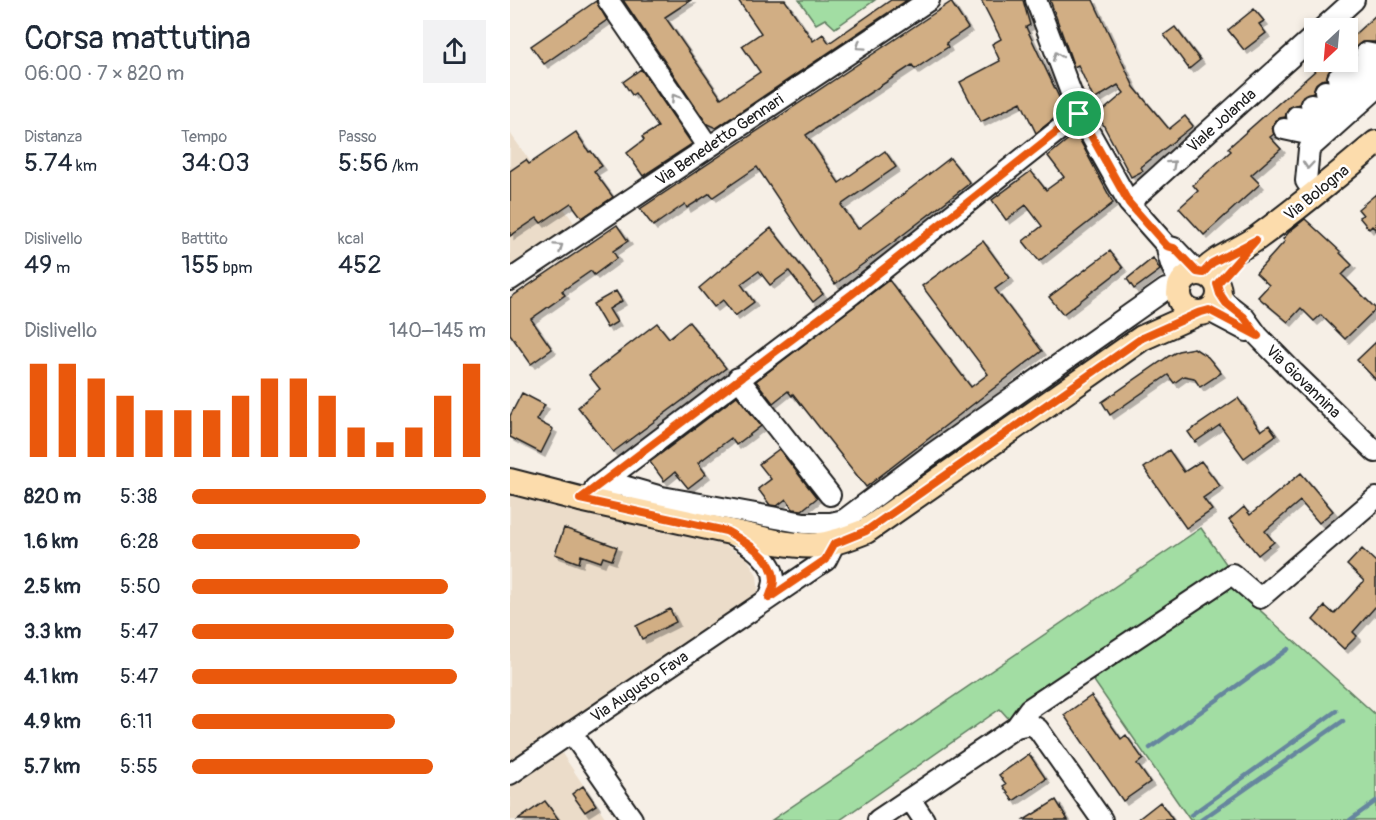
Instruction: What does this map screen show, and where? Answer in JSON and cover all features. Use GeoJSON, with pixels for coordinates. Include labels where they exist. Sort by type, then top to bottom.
{"type":"FeatureCollection","features":[{"type":"Feature","properties":{"kind":"main road","name":"Via Bologna"},"geometry":{"type":"LineString","coordinates":[[510,481],[580,499],[792,545],[834,544],[866,531],[1142,338],[1197,290],[1212,263],[1256,240],[1376,143]]}},
{"type":"Feature","properties":{"kind":"street"},"geometry":{"type":"LineString","coordinates":[[609,0],[708,146]]}},
{"type":"Feature","properties":{"kind":"street","name":"Via Benedetto Gennari"},"geometry":{"type":"LineString","coordinates":[[510,280],[928,0]]}},
{"type":"Feature","properties":{"kind":"street","name":"Via Giovannina"},"geometry":{"type":"LineString","coordinates":[[1036,0],[1079,114],[1129,203],[1167,246],[1174,248],[1197,290],[1226,303],[1244,317],[1258,336],[1376,452]]}},
{"type":"Feature","properties":{"kind":"street"},"geometry":{"type":"LineString","coordinates":[[1334,18],[1354,0]]}},
{"type":"Feature","properties":{"kind":"street","name":"Viale Jolanda"},"geometry":{"type":"LineString","coordinates":[[1129,203],[1304,45]]}},
{"type":"Feature","properties":{"kind":"street"},"geometry":{"type":"LineString","coordinates":[[1331,87],[1376,71]]}},
{"type":"Feature","properties":{"kind":"street"},"geometry":{"type":"LineString","coordinates":[[1331,87],[1353,108]]}},
{"type":"Feature","properties":{"kind":"street"},"geometry":{"type":"LineString","coordinates":[[1331,87],[1353,108]]}},
{"type":"Feature","properties":{"kind":"street"},"geometry":{"type":"LineString","coordinates":[[1315,194],[1306,181],[1309,149],[1353,108]]}},
{"type":"Feature","properties":{"kind":"street"},"geometry":{"type":"LineString","coordinates":[[580,499],[852,294],[1079,114]]}},
{"type":"Feature","properties":{"kind":"street"},"geometry":{"type":"LineString","coordinates":[[580,499],[620,485],[662,497],[804,523],[831,523],[844,520],[929,456],[1197,290]]}},
{"type":"Feature","properties":{"kind":"street"},"geometry":{"type":"LineString","coordinates":[[738,378],[830,495]]}},
{"type":"Feature","properties":{"kind":"street"},"geometry":{"type":"LineString","coordinates":[[878,820],[1016,727],[1029,710],[1225,578],[1232,574],[1260,598],[1376,498]]}},
{"type":"Feature","properties":{"kind":"street"},"geometry":{"type":"LineString","coordinates":[[726,531],[762,555],[771,568],[774,581],[769,598]]}},
{"type":"Feature","properties":{"kind":"street","name":"Via Augusto Fava"},"geometry":{"type":"LineString","coordinates":[[510,774],[825,560],[834,544]]}},
{"type":"Feature","properties":{"kind":"street"},"geometry":{"type":"LineString","coordinates":[[1016,727],[1028,724],[1038,729],[1102,820]]}},
{"type":"Feature","properties":{"kind":"street"},"geometry":{"type":"LineString","coordinates":[[572,732],[632,819]]}},
{"type":"Feature","properties":{"kind":"street"},"geometry":{"type":"LineString","coordinates":[[910,799],[924,820]]}},
{"type":"Feature","properties":{"kind":"shaded area"},"geometry":{"type":"Polygon","coordinates":[[[510,133],[575,224],[510,269],[510,133]]]}},
{"type":"Feature","properties":{"kind":"shaded area"},"geometry":{"type":"Polygon","coordinates":[[[510,495],[718,541],[747,558],[757,575],[759,596],[510,760],[510,495]]]}},
{"type":"Feature","properties":{"kind":"shaded area"},"geometry":{"type":"Polygon","coordinates":[[[559,749],[607,820],[510,820],[510,783],[559,749]]]}},
{"type":"Feature","properties":{"kind":"green space"},"geometry":{"type":"Polygon","coordinates":[[[799,0],[875,0],[835,28],[825,19],[816,24],[799,0]]]}},
{"type":"Feature","properties":{"kind":"green space"},"geometry":{"type":"Polygon","coordinates":[[[1201,528],[1229,568],[1021,710],[1008,718],[1000,709],[840,820],[772,820],[1201,528]]]}},
{"type":"Feature","properties":{"kind":"green space"},"geometry":{"type":"Polygon","coordinates":[[[1231,584],[1376,715],[1376,820],[1190,820],[1092,678],[1231,584]]]}},
{"type":"Feature","properties":{"kind":"building"},"geometry":{"type":"Polygon","coordinates":[[[623,0],[691,0],[665,17],[721,98],[760,72],[742,46],[761,33],[738,0],[785,0],[813,41],[823,34],[829,43],[891,0],[907,0],[716,128],[707,124],[623,0]]]}},
{"type":"Feature","properties":{"kind":"building"},"geometry":{"type":"Polygon","coordinates":[[[981,0],[1023,0],[1030,25],[1026,27],[1065,110],[1036,133],[1021,102],[981,122],[960,82],[1000,61],[992,44],[1001,39],[981,0]]]}},
{"type":"Feature","properties":{"kind":"building"},"geometry":{"type":"Polygon","coordinates":[[[1050,0],[1093,0],[1134,87],[1169,129],[1185,116],[1193,126],[1141,167],[1143,171],[1131,177],[1098,115],[1124,93],[1118,85],[1094,100],[1078,65],[1074,67],[1050,0]]]}},
{"type":"Feature","properties":{"kind":"building"},"geometry":{"type":"Polygon","coordinates":[[[596,1],[607,20],[544,64],[531,46],[596,1]]]}},
{"type":"Feature","properties":{"kind":"building"},"geometry":{"type":"Polygon","coordinates":[[[951,2],[968,28],[946,43],[948,47],[915,69],[912,65],[806,135],[839,183],[885,151],[896,167],[841,205],[858,229],[950,158],[970,183],[835,284],[757,167],[713,197],[710,193],[687,208],[685,204],[653,226],[640,209],[951,2]]]}},
{"type":"Feature","properties":{"kind":"building"},"geometry":{"type":"Polygon","coordinates":[[[1254,9],[1264,21],[1259,24],[1266,33],[1244,50],[1228,30],[1254,9]]]}},
{"type":"Feature","properties":{"kind":"building"},"geometry":{"type":"Polygon","coordinates":[[[1376,15],[1376,42],[1362,42],[1358,45],[1358,31],[1376,15]]]}},
{"type":"Feature","properties":{"kind":"building"},"geometry":{"type":"Polygon","coordinates":[[[1175,27],[1200,60],[1189,69],[1164,35],[1175,27]]]}},
{"type":"Feature","properties":{"kind":"building"},"geometry":{"type":"Polygon","coordinates":[[[641,69],[692,144],[643,176],[627,153],[644,140],[642,137],[658,127],[635,93],[632,95],[623,82],[641,69]]]}},
{"type":"Feature","properties":{"kind":"building"},"geometry":{"type":"Polygon","coordinates":[[[1314,72],[1329,72],[1326,79],[1316,84],[1313,92],[1303,96],[1299,104],[1289,107],[1285,117],[1275,121],[1272,127],[1274,134],[1270,137],[1281,149],[1251,175],[1260,184],[1204,235],[1179,208],[1198,191],[1193,185],[1231,151],[1228,148],[1314,72]]]}},
{"type":"Feature","properties":{"kind":"building"},"geometry":{"type":"Polygon","coordinates":[[[576,132],[589,152],[591,151],[602,166],[594,171],[613,197],[582,218],[571,203],[541,223],[537,218],[510,236],[510,171],[526,160],[529,164],[576,132]]]}},
{"type":"Feature","properties":{"kind":"building"},"geometry":{"type":"Polygon","coordinates":[[[1076,133],[1113,203],[1039,261],[1023,241],[1042,226],[1026,205],[1006,220],[992,200],[1031,171],[1046,190],[1064,177],[1048,156],[1076,133]]]}},
{"type":"Feature","properties":{"kind":"building"},"geometry":{"type":"Polygon","coordinates":[[[1376,194],[1376,230],[1372,226],[1369,229],[1359,217],[1363,215],[1358,209],[1376,194]]]}},
{"type":"Feature","properties":{"kind":"building"},"geometry":{"type":"Polygon","coordinates":[[[1305,219],[1352,265],[1342,275],[1376,309],[1345,339],[1321,315],[1314,321],[1301,308],[1288,322],[1258,297],[1269,285],[1256,273],[1285,241],[1283,239],[1290,231],[1305,219]]]}},
{"type":"Feature","properties":{"kind":"building"},"geometry":{"type":"Polygon","coordinates":[[[617,225],[628,241],[613,251],[617,258],[594,275],[591,271],[562,291],[565,295],[531,319],[552,349],[531,364],[510,334],[510,298],[617,225]]]}},
{"type":"Feature","properties":{"kind":"building"},"geometry":{"type":"Polygon","coordinates":[[[771,228],[823,294],[813,302],[789,271],[770,285],[759,271],[741,284],[754,302],[735,316],[723,300],[714,307],[699,288],[771,228]]]}},
{"type":"Feature","properties":{"kind":"building"},"geometry":{"type":"Polygon","coordinates":[[[983,241],[1010,278],[995,289],[1042,351],[866,487],[793,394],[792,396],[788,391],[773,403],[756,381],[889,280],[971,387],[988,374],[922,286],[983,241]]]}},
{"type":"Feature","properties":{"kind":"building"},"geometry":{"type":"Polygon","coordinates":[[[1110,251],[1123,268],[1063,314],[1049,297],[1110,251]]]}},
{"type":"Feature","properties":{"kind":"building"},"geometry":{"type":"Polygon","coordinates":[[[1153,258],[1160,270],[1134,289],[1127,279],[1153,258]]]}},
{"type":"Feature","properties":{"kind":"building"},"geometry":{"type":"Polygon","coordinates":[[[616,291],[622,301],[609,309],[617,322],[607,328],[593,304],[616,291]]]}},
{"type":"Feature","properties":{"kind":"building"},"geometry":{"type":"Polygon","coordinates":[[[689,322],[726,368],[613,452],[578,407],[600,389],[589,375],[657,323],[669,338],[689,322]]]}},
{"type":"Feature","properties":{"kind":"building"},"geometry":{"type":"Polygon","coordinates":[[[1376,342],[1376,380],[1357,360],[1376,342]]]}},
{"type":"Feature","properties":{"kind":"building"},"geometry":{"type":"Polygon","coordinates":[[[1194,348],[1208,357],[1221,373],[1200,387],[1194,378],[1184,376],[1174,383],[1168,375],[1110,415],[1102,402],[1169,356],[1178,351],[1194,348]]]}},
{"type":"Feature","properties":{"kind":"building"},"geometry":{"type":"Polygon","coordinates":[[[522,393],[545,405],[536,420],[553,429],[541,453],[510,437],[510,416],[522,393]]]}},
{"type":"Feature","properties":{"kind":"building"},"geometry":{"type":"Polygon","coordinates":[[[737,396],[761,426],[736,445],[731,438],[698,463],[706,474],[688,488],[675,472],[664,481],[650,462],[737,396]]]}},
{"type":"Feature","properties":{"kind":"building"},"geometry":{"type":"Polygon","coordinates":[[[1238,398],[1261,431],[1269,425],[1276,435],[1244,458],[1220,425],[1195,442],[1188,432],[1238,398]]]}},
{"type":"Feature","properties":{"kind":"building"},"geometry":{"type":"Polygon","coordinates":[[[779,449],[817,498],[802,510],[793,509],[786,499],[777,506],[770,505],[758,489],[771,479],[759,464],[779,449]]]}},
{"type":"Feature","properties":{"kind":"building"},"geometry":{"type":"Polygon","coordinates":[[[1169,450],[1184,472],[1201,461],[1220,486],[1203,498],[1212,510],[1186,528],[1144,468],[1169,450]]]}},
{"type":"Feature","properties":{"kind":"building"},"geometry":{"type":"Polygon","coordinates":[[[1301,473],[1333,511],[1319,523],[1300,501],[1265,531],[1274,542],[1258,555],[1229,520],[1244,507],[1250,515],[1301,473]]]}},
{"type":"Feature","properties":{"kind":"building"},"geometry":{"type":"Polygon","coordinates":[[[564,528],[617,547],[612,560],[603,557],[601,562],[581,555],[579,563],[555,554],[564,528]]]}},
{"type":"Feature","properties":{"kind":"building"},"geometry":{"type":"Polygon","coordinates":[[[1362,549],[1376,562],[1376,606],[1353,632],[1357,636],[1344,649],[1313,620],[1325,606],[1334,614],[1364,581],[1347,565],[1362,549]]]}},
{"type":"Feature","properties":{"kind":"building"},"geometry":{"type":"Polygon","coordinates":[[[670,609],[676,622],[642,639],[636,626],[670,609]]]}},
{"type":"Feature","properties":{"kind":"building"},"geometry":{"type":"Polygon","coordinates":[[[1091,696],[1121,739],[1126,735],[1143,759],[1137,764],[1150,782],[1123,801],[1064,715],[1091,696]]]}},
{"type":"Feature","properties":{"kind":"building"},"geometry":{"type":"Polygon","coordinates":[[[1029,754],[1046,779],[1013,801],[1003,786],[1006,784],[999,775],[1029,754]]]}},
{"type":"Feature","properties":{"kind":"building"},"geometry":{"type":"Polygon","coordinates":[[[583,786],[596,805],[585,812],[572,794],[583,786]]]}},
{"type":"Feature","properties":{"kind":"building"},"geometry":{"type":"Polygon","coordinates":[[[1056,800],[1068,820],[1024,820],[1056,800]]]}},
{"type":"Feature","properties":{"kind":"building"},"geometry":{"type":"Polygon","coordinates":[[[545,801],[559,820],[518,820],[545,801]]]}},
{"type":"Feature","properties":{"kind":"building"},"geometry":{"type":"Polygon","coordinates":[[[1160,802],[1173,820],[1137,820],[1160,802]]]}},
{"type":"Feature","properties":{"kind":"waterway"},"geometry":{"type":"LineString","coordinates":[[1150,748],[1288,649]]}},
{"type":"Feature","properties":{"kind":"waterway"},"geometry":{"type":"LineString","coordinates":[[1191,815],[1336,711]]}},
{"type":"Feature","properties":{"kind":"waterway"},"geometry":{"type":"LineString","coordinates":[[1201,820],[1343,721]]}},
{"type":"Feature","properties":{"kind":"waterway"},"geometry":{"type":"LineString","coordinates":[[1350,820],[1376,801]]}},
{"type":"Feature","properties":{"kind":"route"},"geometry":{"type":"LineString","coordinates":[[1079,114],[1129,203],[1167,246],[1174,248],[1197,272],[1203,273],[1212,263],[1256,240],[1217,284],[1226,303],[1244,317],[1258,336],[1209,310],[1161,328],[1142,338],[866,531],[834,544],[825,560],[769,598],[774,581],[771,568],[762,555],[726,531],[580,499],[852,294],[1063,124],[1079,114]]}}]}
